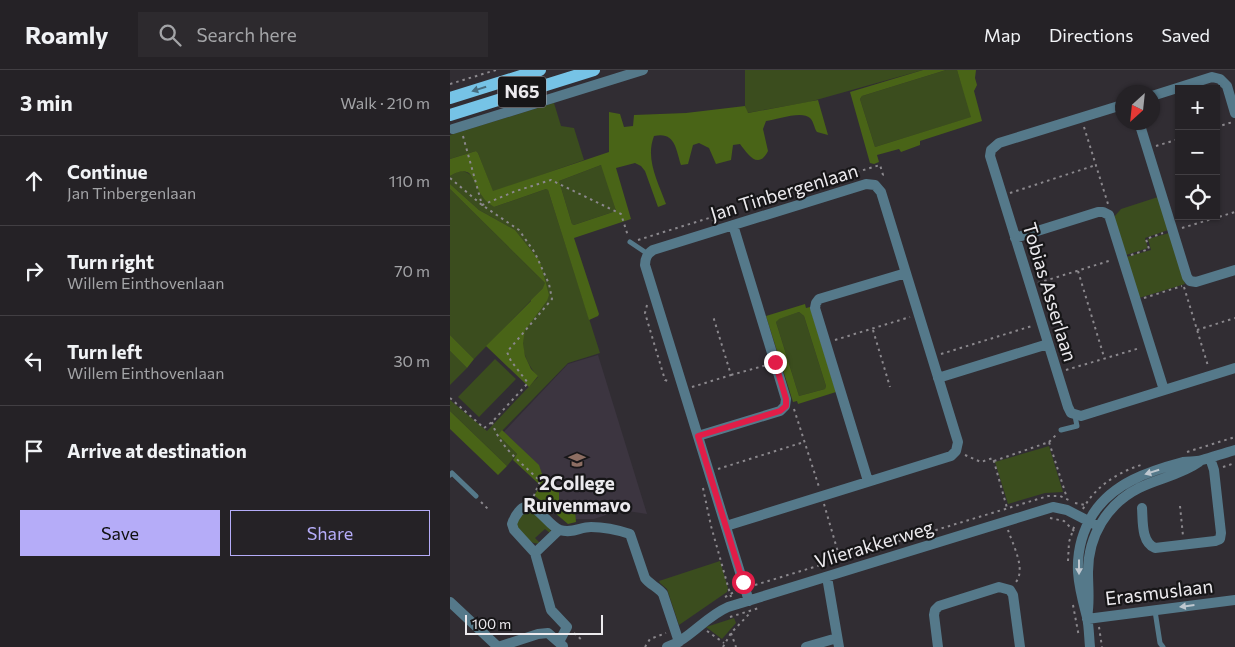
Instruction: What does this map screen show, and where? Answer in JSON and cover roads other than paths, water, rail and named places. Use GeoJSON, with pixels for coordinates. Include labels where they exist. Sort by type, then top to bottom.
{"type":"FeatureCollection","features":[{"type":"Feature","properties":{"kind":"main road","name":"N65"},"geometry":{"type":"LineString","coordinates":[[450,98],[540,70]]}},
{"type":"Feature","properties":{"kind":"main road","name":"N65"},"geometry":{"type":"LineString","coordinates":[[450,114],[594,70]]}},
{"type":"Feature","properties":{"kind":"street"},"geometry":{"type":"LineString","coordinates":[[457,128],[643,70]]}},
{"type":"Feature","properties":{"kind":"street"},"geometry":{"type":"LineString","coordinates":[[1160,93],[1212,77],[1220,79],[1227,86],[1235,113]]}},
{"type":"Feature","properties":{"kind":"street","name":"Tobias Asserlaan"},"geometry":{"type":"LineString","coordinates":[[1076,416],[1071,413],[1068,407],[990,156],[991,150],[995,145],[1115,107]]}},
{"type":"Feature","properties":{"kind":"street"},"geometry":{"type":"LineString","coordinates":[[1141,130],[1187,277],[1187,283],[1235,270]]}},
{"type":"Feature","properties":{"kind":"street","name":"Jan Tinbergenlaan"},"geometry":{"type":"LineString","coordinates":[[648,254],[653,250],[866,184],[875,185],[881,192],[958,442],[956,451],[951,456],[868,482]]}},
{"type":"Feature","properties":{"kind":"street"},"geometry":{"type":"LineString","coordinates":[[1015,238],[1098,212],[1106,213],[1111,219],[1164,390]]}},
{"type":"Feature","properties":{"kind":"street"},"geometry":{"type":"LineString","coordinates":[[698,436],[780,411],[786,406],[786,399],[733,226]]}},
{"type":"Feature","properties":{"kind":"street"},"geometry":{"type":"LineString","coordinates":[[648,254],[645,264],[751,606]]}},
{"type":"Feature","properties":{"kind":"street"},"geometry":{"type":"LineString","coordinates":[[726,526],[868,482],[815,308],[819,299],[906,273]]}},
{"type":"Feature","properties":{"kind":"street"},"geometry":{"type":"LineString","coordinates":[[938,378],[1048,344]]}},
{"type":"Feature","properties":{"kind":"street"},"geometry":{"type":"LineString","coordinates":[[1076,416],[1235,368]]}},
{"type":"Feature","properties":{"kind":"street"},"geometry":{"type":"LineString","coordinates":[[1087,618],[1090,603],[1089,557],[1098,526],[1107,514],[1127,495],[1148,483],[1235,450]]}},
{"type":"Feature","properties":{"kind":"street"},"geometry":{"type":"LineString","coordinates":[[1090,647],[1087,618],[1082,604],[1078,564],[1082,534],[1098,506],[1122,485],[1144,474],[1186,462],[1205,460]]}},
{"type":"Feature","properties":{"kind":"street"},"geometry":{"type":"LineString","coordinates":[[1142,508],[1146,541],[1149,546],[1155,548],[1220,539],[1221,533],[1214,470],[1205,460]]}},
{"type":"Feature","properties":{"kind":"street"},"geometry":{"type":"LineString","coordinates":[[450,602],[498,647],[538,634],[548,633],[561,645],[567,627],[552,610],[535,552],[514,530],[512,524],[514,518],[524,506],[530,505],[538,509],[559,530],[572,532],[590,526],[620,530],[630,534],[645,578],[663,594],[679,642]]}},
{"type":"Feature","properties":{"kind":"street","name":"Vlierakkerweg"},"geometry":{"type":"LineString","coordinates":[[667,647],[679,642],[715,613],[751,606],[827,577],[1053,508],[1066,510],[1098,526]]}},
{"type":"Feature","properties":{"kind":"street"},"geometry":{"type":"LineString","coordinates":[[535,552],[559,530]]}},
{"type":"Feature","properties":{"kind":"street"},"geometry":{"type":"LineString","coordinates":[[806,647],[838,642],[827,577]]}},
{"type":"Feature","properties":{"kind":"street"},"geometry":{"type":"LineString","coordinates":[[938,647],[934,615],[935,610],[939,606],[999,587],[1010,590],[1013,595],[1020,647]]}},
{"type":"Feature","properties":{"kind":"street","name":"Erasmuslaan"},"geometry":{"type":"LineString","coordinates":[[1087,618],[1235,600]]}},
{"type":"Feature","properties":{"kind":"lane"},"geometry":{"type":"LineString","coordinates":[[630,242],[648,254]]}},
{"type":"Feature","properties":{"kind":"lane"},"geometry":{"type":"LineString","coordinates":[[1061,430],[1076,426],[1076,416]]}},
{"type":"Feature","properties":{"kind":"lane"},"geometry":{"type":"LineString","coordinates":[[450,475],[452,473],[476,496]]}},
{"type":"Feature","properties":{"kind":"lane"},"geometry":{"type":"LineString","coordinates":[[1155,610],[1160,643],[1163,647]]}},
{"type":"Feature","properties":{"kind":"place","name":"2College Ruivenmavo"},"geometry":{"type":"Point","coordinates":[577,460]}}]}
